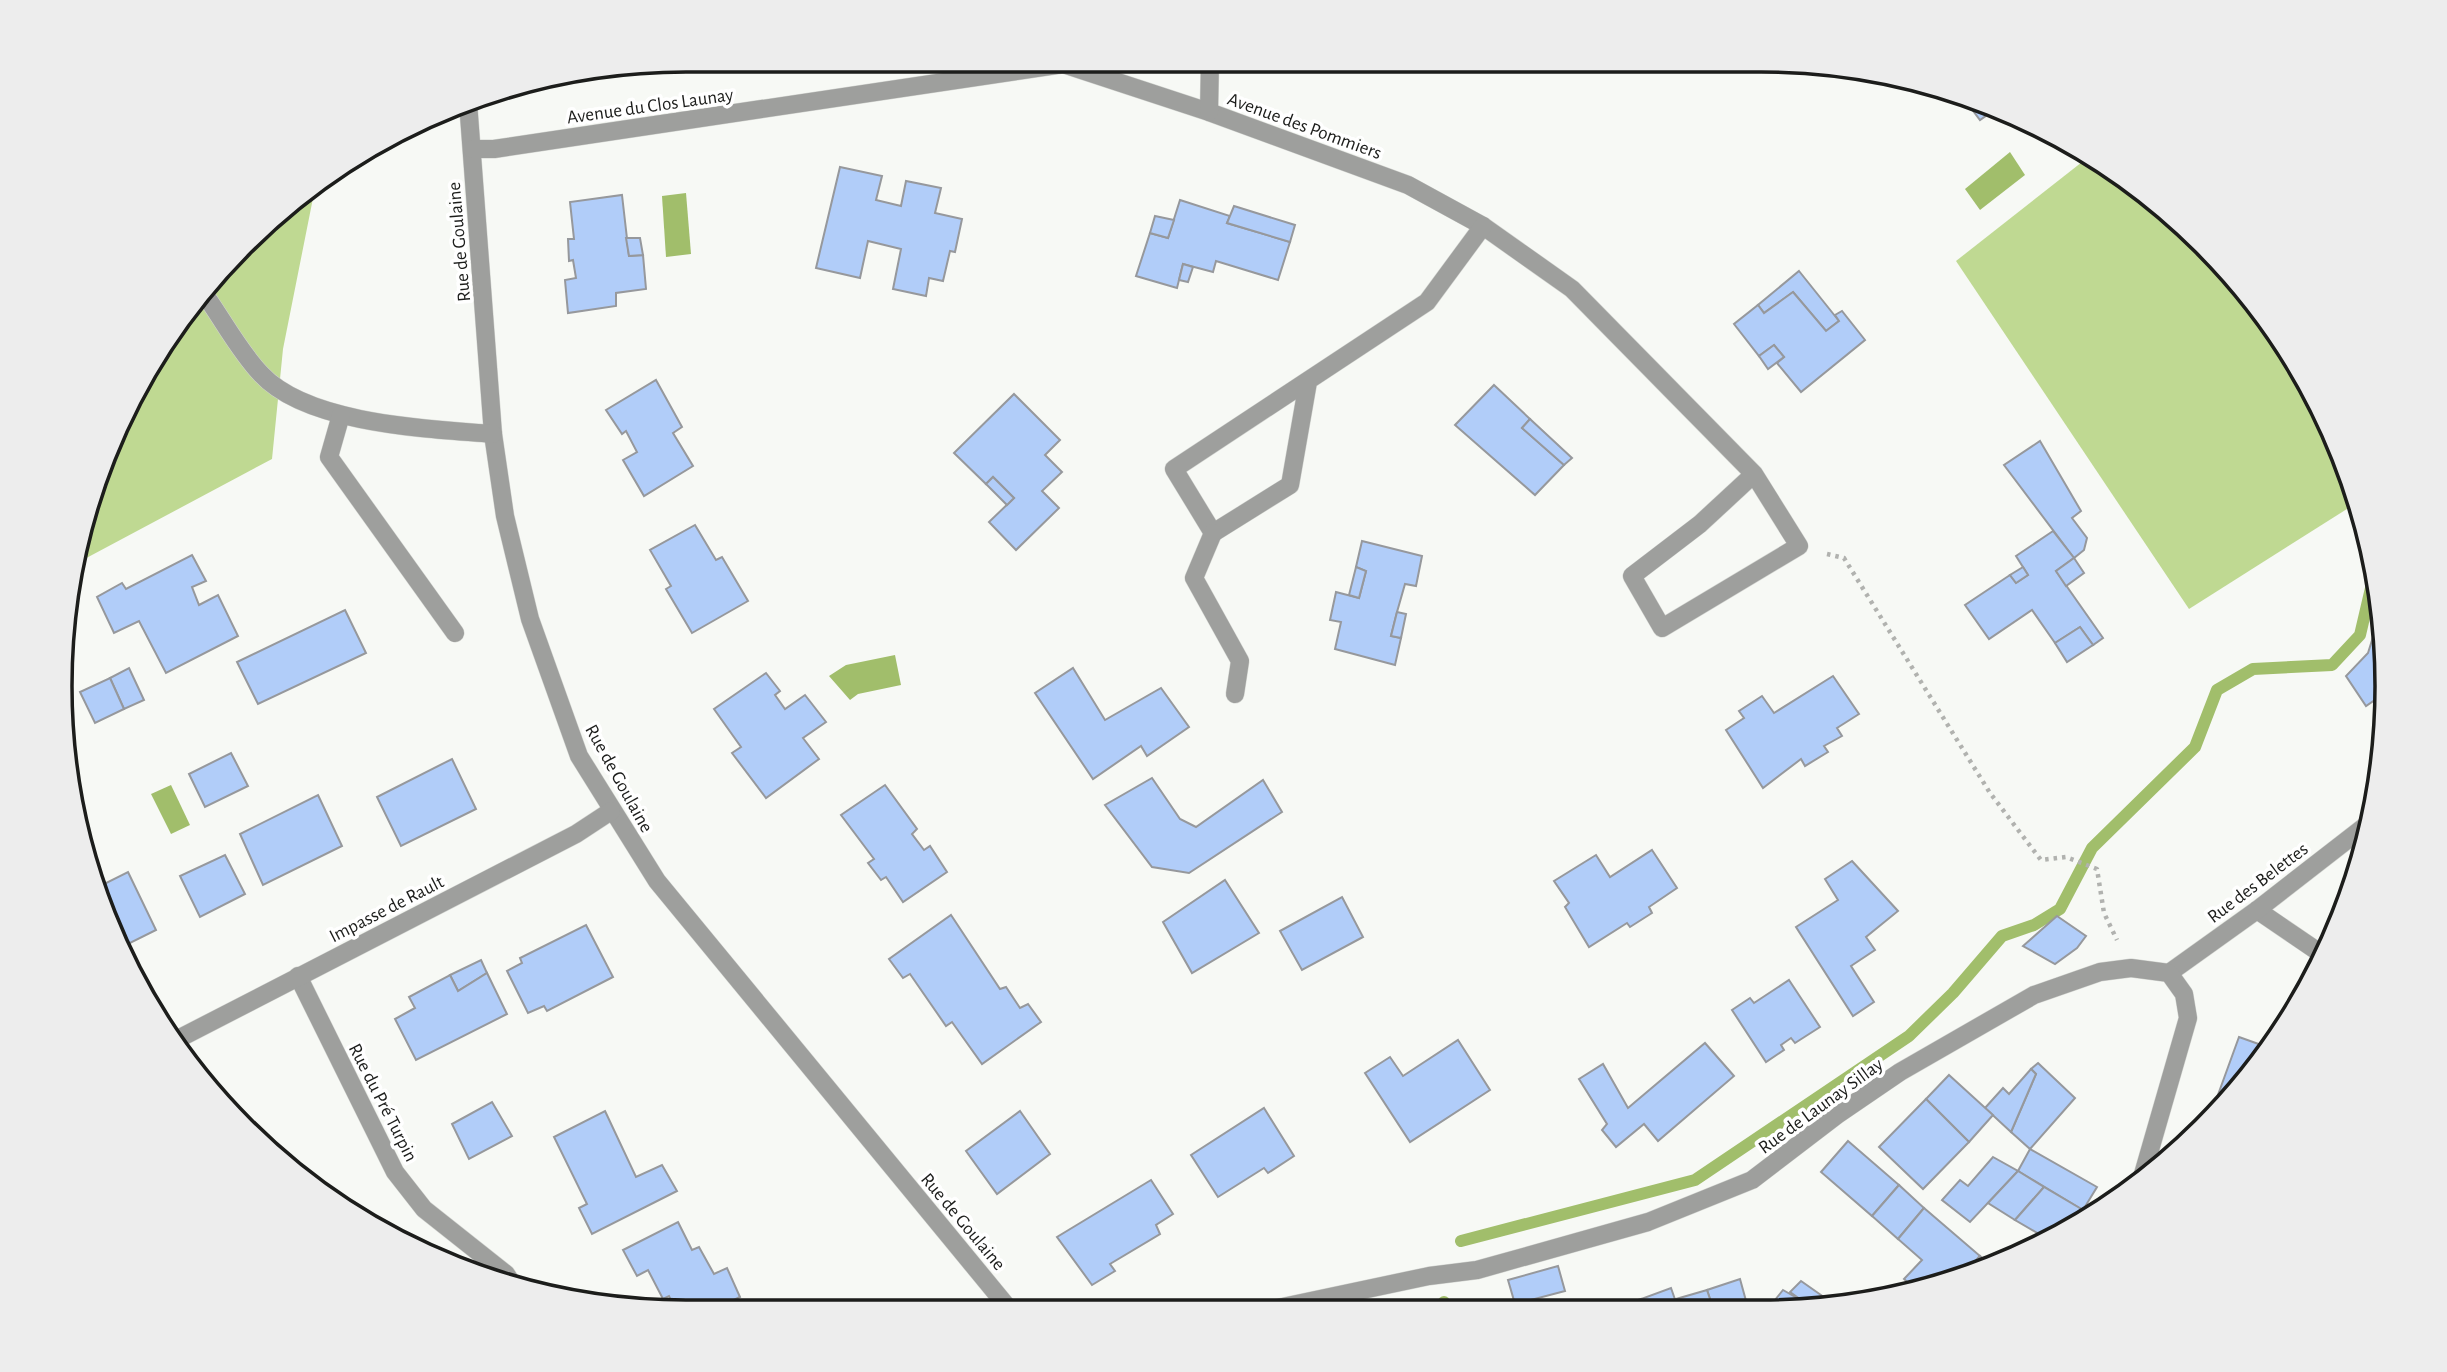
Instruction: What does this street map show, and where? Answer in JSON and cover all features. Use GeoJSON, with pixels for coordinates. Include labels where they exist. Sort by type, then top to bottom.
{"type":"FeatureCollection","features":[{"type":"Feature","properties":{"kind":"street","name":"Avenue du Clos Launay"},"geometry":{"type":"LineString","coordinates":[[472,149],[494,149],[1018,72]]}},
{"type":"Feature","properties":{"kind":"street","name":"Avenue des Pommiers"},"geometry":{"type":"LineString","coordinates":[[1087,72],[1209,112],[1408,185],[1483,226],[1572,289],[1754,474],[1799,546]]}},
{"type":"Feature","properties":{"kind":"street"},"geometry":{"type":"LineString","coordinates":[[1209,112],[1210,72]]}},
{"type":"Feature","properties":{"kind":"street","name":"Rue de Goulaine"},"geometry":{"type":"LineString","coordinates":[[469,112],[494,434],[505,516],[530,619],[579,756],[657,881],[1002,1300]]}},
{"type":"Feature","properties":{"kind":"street"},"geometry":{"type":"LineString","coordinates":[[1213,533],[1174,468],[1427,302],[1483,226]]}},
{"type":"Feature","properties":{"kind":"street"},"geometry":{"type":"LineString","coordinates":[[209,300],[261,374],[296,400],[341,415],[494,434]]}},
{"type":"Feature","properties":{"kind":"street"},"geometry":{"type":"LineString","coordinates":[[1235,694],[1240,661],[1194,578],[1213,533],[1290,485],[1308,382]]}},
{"type":"Feature","properties":{"kind":"street"},"geometry":{"type":"LineString","coordinates":[[341,415],[329,457],[455,633]]}},
{"type":"Feature","properties":{"kind":"street"},"geometry":{"type":"LineString","coordinates":[[1754,474],[1700,524],[1632,576],[1662,628],[1799,546]]}},
{"type":"Feature","properties":{"kind":"street","name":"Impasse de Rault"},"geometry":{"type":"LineString","coordinates":[[182,1037],[576,834],[611,811]]}},
{"type":"Feature","properties":{"kind":"street","name":"Rue des Belettes"},"geometry":{"type":"LineString","coordinates":[[2169,973],[2256,911],[2357,832]]}},
{"type":"Feature","properties":{"kind":"street"},"geometry":{"type":"LineString","coordinates":[[2256,911],[2315,951]]}},
{"type":"Feature","properties":{"kind":"street","name":"Rue de Launay Sillay"},"geometry":{"type":"LineString","coordinates":[[1316,1300],[1429,1276],[1477,1270],[1648,1222],[1710,1199],[1752,1180],[1837,1115],[1900,1072],[2034,995],[2100,972],[2131,968],[2169,973]]}},
{"type":"Feature","properties":{"kind":"street"},"geometry":{"type":"LineString","coordinates":[[2146,1164],[2188,1018],[2184,994],[2169,973]]}},
{"type":"Feature","properties":{"kind":"street","name":"Rue du Pré Turpin"},"geometry":{"type":"LineString","coordinates":[[298,976],[395,1172],[424,1209],[504,1272]]}},
{"type":"Feature","properties":{"kind":"path"},"geometry":{"type":"LineString","coordinates":[[1799,546],[1844,558],[1990,793],[2041,860],[2066,857],[2097,869],[2104,913],[2131,968]]}},
{"type":"Feature","properties":{"kind":"shaded area"},"geometry":{"type":"Polygon","coordinates":[[[2010,152],[2025,175],[1980,210],[1965,189],[2010,152]]]}},
{"type":"Feature","properties":{"kind":"shaded area"},"geometry":{"type":"Polygon","coordinates":[[[2082,162],[2102,175],[2166,224],[2223,281],[2248,312],[2272,345],[2312,414],[2349,508],[2189,609],[1956,261],[2082,162]]]}},
{"type":"Feature","properties":{"kind":"shaded area"},"geometry":{"type":"Polygon","coordinates":[[[686,193],[691,254],[666,257],[662,196],[686,193]]]}},
{"type":"Feature","properties":{"kind":"shaded area"},"geometry":{"type":"Polygon","coordinates":[[[313,198],[283,349],[272,459],[86,558],[104,489],[119,451],[135,414],[175,345],[224,281],[281,224],[313,198]]]}},
{"type":"Feature","properties":{"kind":"shaded area"},"geometry":{"type":"Polygon","coordinates":[[[895,655],[901,685],[858,694],[850,700],[829,676],[846,665],[895,655]]]}},
{"type":"Feature","properties":{"kind":"shaded area"},"geometry":{"type":"Polygon","coordinates":[[[171,785],[190,825],[171,834],[151,794],[171,785]]]}},
{"type":"Feature","properties":{"kind":"building"},"geometry":{"type":"Polygon","coordinates":[[[1972,110],[1987,115],[1980,120],[1972,110]]]}},
{"type":"Feature","properties":{"kind":"building"},"geometry":{"type":"Polygon","coordinates":[[[840,167],[882,176],[876,200],[901,206],[906,181],[941,188],[935,213],[962,219],[955,252],[950,251],[943,281],[929,278],[926,296],[893,289],[901,249],[868,241],[860,278],[816,268],[840,167]]]}},
{"type":"Feature","properties":{"kind":"building"},"geometry":{"type":"Polygon","coordinates":[[[622,195],[629,256],[643,255],[646,289],[616,293],[616,306],[568,313],[565,280],[576,278],[573,260],[569,261],[568,239],[574,239],[570,202],[622,195]]]}},
{"type":"Feature","properties":{"kind":"building"},"geometry":{"type":"Polygon","coordinates":[[[1180,200],[1230,216],[1227,223],[1290,242],[1278,280],[1216,261],[1213,272],[1183,264],[1177,288],[1136,276],[1150,233],[1168,238],[1180,200]]]}},
{"type":"Feature","properties":{"kind":"building"},"geometry":{"type":"Polygon","coordinates":[[[1234,206],[1295,225],[1290,242],[1227,223],[1234,206]]]}},
{"type":"Feature","properties":{"kind":"building"},"geometry":{"type":"Polygon","coordinates":[[[1155,216],[1174,220],[1168,238],[1150,233],[1155,216]]]}},
{"type":"Feature","properties":{"kind":"building"},"geometry":{"type":"Polygon","coordinates":[[[626,238],[640,238],[643,255],[629,256],[626,238]]]}},
{"type":"Feature","properties":{"kind":"building"},"geometry":{"type":"Polygon","coordinates":[[[1183,264],[1193,267],[1188,282],[1179,280],[1183,264]]]}},
{"type":"Feature","properties":{"kind":"building"},"geometry":{"type":"Polygon","coordinates":[[[1799,271],[1839,321],[1826,331],[1793,292],[1764,313],[1758,305],[1799,271]]]}},
{"type":"Feature","properties":{"kind":"building"},"geometry":{"type":"Polygon","coordinates":[[[1793,292],[1826,331],[1839,321],[1835,315],[1842,311],[1865,340],[1801,392],[1777,363],[1784,357],[1774,345],[1759,356],[1734,324],[1758,305],[1764,313],[1793,292]]]}},
{"type":"Feature","properties":{"kind":"building"},"geometry":{"type":"Polygon","coordinates":[[[1774,345],[1784,357],[1768,369],[1759,356],[1774,345]]]}},
{"type":"Feature","properties":{"kind":"building"},"geometry":{"type":"Polygon","coordinates":[[[656,380],[682,427],[673,433],[693,466],[644,496],[623,460],[637,452],[626,431],[622,434],[606,410],[656,380]]]}},
{"type":"Feature","properties":{"kind":"building"},"geometry":{"type":"Polygon","coordinates":[[[1494,385],[1530,419],[1522,428],[1564,465],[1535,495],[1455,425],[1494,385]]]}},
{"type":"Feature","properties":{"kind":"building"},"geometry":{"type":"Polygon","coordinates":[[[1014,394],[1060,440],[1045,455],[1062,472],[1042,491],[1059,508],[1016,550],[989,522],[1014,498],[993,477],[986,484],[954,453],[1014,394]]]}},
{"type":"Feature","properties":{"kind":"building"},"geometry":{"type":"Polygon","coordinates":[[[1530,419],[1572,458],[1564,465],[1522,428],[1530,419]]]}},
{"type":"Feature","properties":{"kind":"building"},"geometry":{"type":"Polygon","coordinates":[[[2040,441],[2081,511],[2072,518],[2087,538],[2084,550],[2074,558],[2004,465],[2040,441]]]}},
{"type":"Feature","properties":{"kind":"building"},"geometry":{"type":"Polygon","coordinates":[[[993,477],[1014,498],[1007,505],[986,484],[993,477]]]}},
{"type":"Feature","properties":{"kind":"building"},"geometry":{"type":"Polygon","coordinates":[[[695,525],[716,560],[722,557],[748,601],[692,633],[666,589],[671,586],[650,550],[695,525]]]}},
{"type":"Feature","properties":{"kind":"building"},"geometry":{"type":"Polygon","coordinates":[[[2053,531],[2074,558],[2056,571],[2103,638],[2093,645],[2080,627],[2055,643],[2032,610],[1989,639],[1965,605],[2010,575],[2016,583],[2028,575],[2016,556],[2053,531]]]}},
{"type":"Feature","properties":{"kind":"building"},"geometry":{"type":"Polygon","coordinates":[[[1362,541],[1422,556],[1416,586],[1405,584],[1391,636],[1401,638],[1395,665],[1335,649],[1341,622],[1330,620],[1336,592],[1359,598],[1366,571],[1356,567],[1362,541]]]}},
{"type":"Feature","properties":{"kind":"building"},"geometry":{"type":"Polygon","coordinates":[[[192,555],[206,581],[192,587],[199,605],[218,595],[238,636],[166,673],[139,621],[114,633],[97,597],[122,583],[126,589],[192,555]]]}},
{"type":"Feature","properties":{"kind":"building"},"geometry":{"type":"Polygon","coordinates":[[[2074,558],[2084,573],[2066,586],[2056,571],[2074,558]]]}},
{"type":"Feature","properties":{"kind":"building"},"geometry":{"type":"Polygon","coordinates":[[[1356,567],[1366,571],[1359,598],[1349,595],[1356,567]]]}},
{"type":"Feature","properties":{"kind":"building"},"geometry":{"type":"Polygon","coordinates":[[[2023,567],[2028,575],[2016,583],[2010,575],[2023,567]]]}},
{"type":"Feature","properties":{"kind":"building"},"geometry":{"type":"Polygon","coordinates":[[[345,610],[366,653],[258,704],[237,662],[345,610]]]}},
{"type":"Feature","properties":{"kind":"building"},"geometry":{"type":"Polygon","coordinates":[[[1397,612],[1406,614],[1401,638],[1391,636],[1397,612]]]}},
{"type":"Feature","properties":{"kind":"building"},"geometry":{"type":"Polygon","coordinates":[[[2080,627],[2093,645],[2067,662],[2055,643],[2080,627]]]}},
{"type":"Feature","properties":{"kind":"building"},"geometry":{"type":"Polygon","coordinates":[[[2373,637],[2375,700],[2366,706],[2346,676],[2368,653],[2373,637]]]}},
{"type":"Feature","properties":{"kind":"building"},"geometry":{"type":"Polygon","coordinates":[[[129,668],[144,700],[124,709],[110,678],[129,668]]]}},
{"type":"Feature","properties":{"kind":"building"},"geometry":{"type":"Polygon","coordinates":[[[1073,668],[1105,720],[1161,688],[1189,727],[1147,756],[1141,746],[1093,779],[1035,693],[1073,668]]]}},
{"type":"Feature","properties":{"kind":"building"},"geometry":{"type":"Polygon","coordinates":[[[766,673],[780,691],[775,695],[785,709],[805,695],[826,722],[803,738],[819,759],[766,798],[732,753],[741,747],[714,709],[766,673]]]}},
{"type":"Feature","properties":{"kind":"building"},"geometry":{"type":"Polygon","coordinates":[[[1833,676],[1859,714],[1837,728],[1842,736],[1824,746],[1828,752],[1805,766],[1801,759],[1763,788],[1726,730],[1744,718],[1739,711],[1762,696],[1774,713],[1833,676]]]}},
{"type":"Feature","properties":{"kind":"building"},"geometry":{"type":"Polygon","coordinates":[[[110,678],[124,709],[95,723],[80,692],[110,678]]]}},
{"type":"Feature","properties":{"kind":"building"},"geometry":{"type":"Polygon","coordinates":[[[231,753],[248,786],[205,807],[189,774],[231,753]]]}},
{"type":"Feature","properties":{"kind":"building"},"geometry":{"type":"Polygon","coordinates":[[[452,759],[476,809],[401,846],[377,797],[452,759]]]}},
{"type":"Feature","properties":{"kind":"building"},"geometry":{"type":"Polygon","coordinates":[[[1152,778],[1180,819],[1196,827],[1263,780],[1282,812],[1189,873],[1152,867],[1105,805],[1152,778]]]}},
{"type":"Feature","properties":{"kind":"building"},"geometry":{"type":"Polygon","coordinates":[[[885,785],[917,829],[912,834],[924,850],[930,846],[947,872],[903,902],[886,877],[881,880],[868,863],[874,859],[841,815],[885,785]]]}},
{"type":"Feature","properties":{"kind":"building"},"geometry":{"type":"Polygon","coordinates":[[[318,795],[342,846],[263,885],[240,834],[318,795]]]}},
{"type":"Feature","properties":{"kind":"building"},"geometry":{"type":"Polygon","coordinates":[[[1652,850],[1677,888],[1649,907],[1652,913],[1630,927],[1627,923],[1589,947],[1565,907],[1569,903],[1554,881],[1596,855],[1610,877],[1652,850]]]}},
{"type":"Feature","properties":{"kind":"building"},"geometry":{"type":"Polygon","coordinates":[[[225,855],[245,894],[200,917],[180,876],[225,855]]]}},
{"type":"Feature","properties":{"kind":"building"},"geometry":{"type":"Polygon","coordinates":[[[1852,861],[1898,911],[1866,937],[1875,950],[1851,966],[1874,1002],[1853,1016],[1796,927],[1838,900],[1825,879],[1852,861]]]}},
{"type":"Feature","properties":{"kind":"building"},"geometry":{"type":"Polygon","coordinates":[[[128,872],[156,930],[129,944],[104,884],[128,872]]]}},
{"type":"Feature","properties":{"kind":"building"},"geometry":{"type":"Polygon","coordinates":[[[1225,880],[1259,933],[1192,973],[1163,922],[1225,880]]]}},
{"type":"Feature","properties":{"kind":"building"},"geometry":{"type":"Polygon","coordinates":[[[1342,897],[1363,937],[1302,970],[1280,931],[1342,897]]]}},
{"type":"Feature","properties":{"kind":"building"},"geometry":{"type":"Polygon","coordinates":[[[951,915],[1000,989],[1006,987],[1020,1008],[1028,1004],[1041,1022],[982,1064],[952,1022],[946,1026],[910,974],[903,978],[889,959],[951,915]]]}},
{"type":"Feature","properties":{"kind":"building"},"geometry":{"type":"Polygon","coordinates":[[[2057,916],[2086,936],[2077,948],[2055,964],[2023,946],[2057,916]]]}},
{"type":"Feature","properties":{"kind":"building"},"geometry":{"type":"Polygon","coordinates":[[[586,925],[613,977],[547,1011],[544,1006],[528,1013],[507,971],[522,963],[520,958],[586,925]]]}},
{"type":"Feature","properties":{"kind":"building"},"geometry":{"type":"Polygon","coordinates":[[[481,960],[487,973],[458,991],[450,975],[481,960]]]}},
{"type":"Feature","properties":{"kind":"building"},"geometry":{"type":"Polygon","coordinates":[[[487,973],[507,1014],[416,1060],[395,1019],[415,1008],[409,997],[450,975],[458,991],[487,973]]]}},
{"type":"Feature","properties":{"kind":"building"},"geometry":{"type":"Polygon","coordinates":[[[1789,980],[1820,1027],[1795,1043],[1791,1038],[1781,1045],[1784,1050],[1766,1062],[1732,1010],[1750,998],[1754,1003],[1789,980]]]}},
{"type":"Feature","properties":{"kind":"building"},"geometry":{"type":"Polygon","coordinates":[[[2239,1037],[2259,1044],[2248,1060],[2217,1097],[2239,1037]]]}},
{"type":"Feature","properties":{"kind":"building"},"geometry":{"type":"Polygon","coordinates":[[[1458,1040],[1490,1090],[1410,1142],[1365,1073],[1390,1057],[1403,1076],[1458,1040]]]}},
{"type":"Feature","properties":{"kind":"building"},"geometry":{"type":"Polygon","coordinates":[[[1705,1043],[1734,1076],[1658,1141],[1644,1124],[1616,1147],[1602,1130],[1607,1124],[1579,1079],[1603,1064],[1628,1108],[1705,1043]]]}},
{"type":"Feature","properties":{"kind":"building"},"geometry":{"type":"Polygon","coordinates":[[[2038,1063],[2075,1098],[2030,1149],[2011,1132],[2036,1074],[2031,1069],[2038,1063]]]}},
{"type":"Feature","properties":{"kind":"building"},"geometry":{"type":"Polygon","coordinates":[[[2031,1069],[2036,1074],[2011,1132],[1985,1108],[2003,1088],[2009,1094],[2031,1069]]]}},
{"type":"Feature","properties":{"kind":"building"},"geometry":{"type":"Polygon","coordinates":[[[1949,1075],[1993,1115],[1969,1142],[1926,1099],[1949,1075]]]}},
{"type":"Feature","properties":{"kind":"building"},"geometry":{"type":"Polygon","coordinates":[[[1926,1099],[1969,1142],[1923,1189],[1879,1147],[1926,1099]]]}},
{"type":"Feature","properties":{"kind":"building"},"geometry":{"type":"Polygon","coordinates":[[[492,1102],[512,1136],[469,1159],[452,1124],[492,1102]]]}},
{"type":"Feature","properties":{"kind":"building"},"geometry":{"type":"Polygon","coordinates":[[[1264,1108],[1294,1156],[1268,1173],[1264,1168],[1218,1197],[1191,1155],[1264,1108]]]}},
{"type":"Feature","properties":{"kind":"building"},"geometry":{"type":"Polygon","coordinates":[[[605,1111],[636,1177],[662,1165],[677,1191],[592,1234],[579,1208],[587,1204],[554,1137],[605,1111]]]}},
{"type":"Feature","properties":{"kind":"building"},"geometry":{"type":"Polygon","coordinates":[[[1020,1111],[1050,1154],[997,1194],[966,1151],[1020,1111]]]}},
{"type":"Feature","properties":{"kind":"building"},"geometry":{"type":"Polygon","coordinates":[[[1848,1141],[1899,1185],[1872,1216],[1821,1172],[1848,1141]]]}},
{"type":"Feature","properties":{"kind":"building"},"geometry":{"type":"Polygon","coordinates":[[[2030,1149],[2097,1187],[2082,1209],[2018,1171],[2030,1149]]]}},
{"type":"Feature","properties":{"kind":"building"},"geometry":{"type":"Polygon","coordinates":[[[1993,1157],[2018,1171],[1970,1222],[1942,1200],[1960,1180],[1968,1186],[1993,1157]]]}},
{"type":"Feature","properties":{"kind":"building"},"geometry":{"type":"Polygon","coordinates":[[[2018,1171],[2044,1187],[2015,1220],[1988,1203],[2018,1171]]]}},
{"type":"Feature","properties":{"kind":"building"},"geometry":{"type":"Polygon","coordinates":[[[1151,1180],[1173,1214],[1156,1225],[1160,1234],[1110,1264],[1115,1271],[1092,1285],[1057,1237],[1151,1180]]]}},
{"type":"Feature","properties":{"kind":"building"},"geometry":{"type":"Polygon","coordinates":[[[1899,1185],[1924,1208],[1898,1239],[1872,1216],[1899,1185]]]}},
{"type":"Feature","properties":{"kind":"building"},"geometry":{"type":"Polygon","coordinates":[[[2044,1187],[2082,1209],[2039,1234],[2015,1220],[2044,1187]]]}},
{"type":"Feature","properties":{"kind":"building"},"geometry":{"type":"Polygon","coordinates":[[[1924,1208],[1980,1256],[1975,1261],[1958,1268],[1907,1282],[1904,1279],[1922,1260],[1898,1239],[1924,1208]]]}},
{"type":"Feature","properties":{"kind":"building"},"geometry":{"type":"Polygon","coordinates":[[[678,1222],[692,1250],[699,1247],[714,1274],[727,1268],[740,1297],[734,1300],[686,1300],[671,1300],[669,1296],[663,1299],[648,1270],[637,1276],[623,1250],[678,1222]]]}},
{"type":"Feature","properties":{"kind":"building"},"geometry":{"type":"Polygon","coordinates":[[[1558,1266],[1565,1291],[1530,1300],[1514,1300],[1508,1280],[1558,1266]]]}},
{"type":"Feature","properties":{"kind":"building"},"geometry":{"type":"Polygon","coordinates":[[[1740,1279],[1746,1300],[1710,1300],[1707,1290],[1740,1279]]]}},
{"type":"Feature","properties":{"kind":"building"},"geometry":{"type":"Polygon","coordinates":[[[1801,1281],[1823,1297],[1800,1299],[1790,1292],[1801,1281]]]}},
{"type":"Feature","properties":{"kind":"building"},"geometry":{"type":"Polygon","coordinates":[[[1671,1288],[1675,1300],[1641,1300],[1671,1288]]]}},
{"type":"Feature","properties":{"kind":"building"},"geometry":{"type":"Polygon","coordinates":[[[1707,1290],[1710,1300],[1676,1300],[1707,1290]]]}},
{"type":"Feature","properties":{"kind":"building"},"geometry":{"type":"Polygon","coordinates":[[[1783,1290],[1799,1299],[1775,1300],[1783,1290]]]}},
{"type":"Feature","properties":{"kind":"waterway"},"geometry":{"type":"LineString","coordinates":[[1461,1241],[1695,1180],[1909,1036],[1953,993],[2002,936],[2034,925],[2060,909],[2092,848],[2195,747],[2217,690],[2253,669],[2332,665],[2360,635],[2369,598]]}}]}
